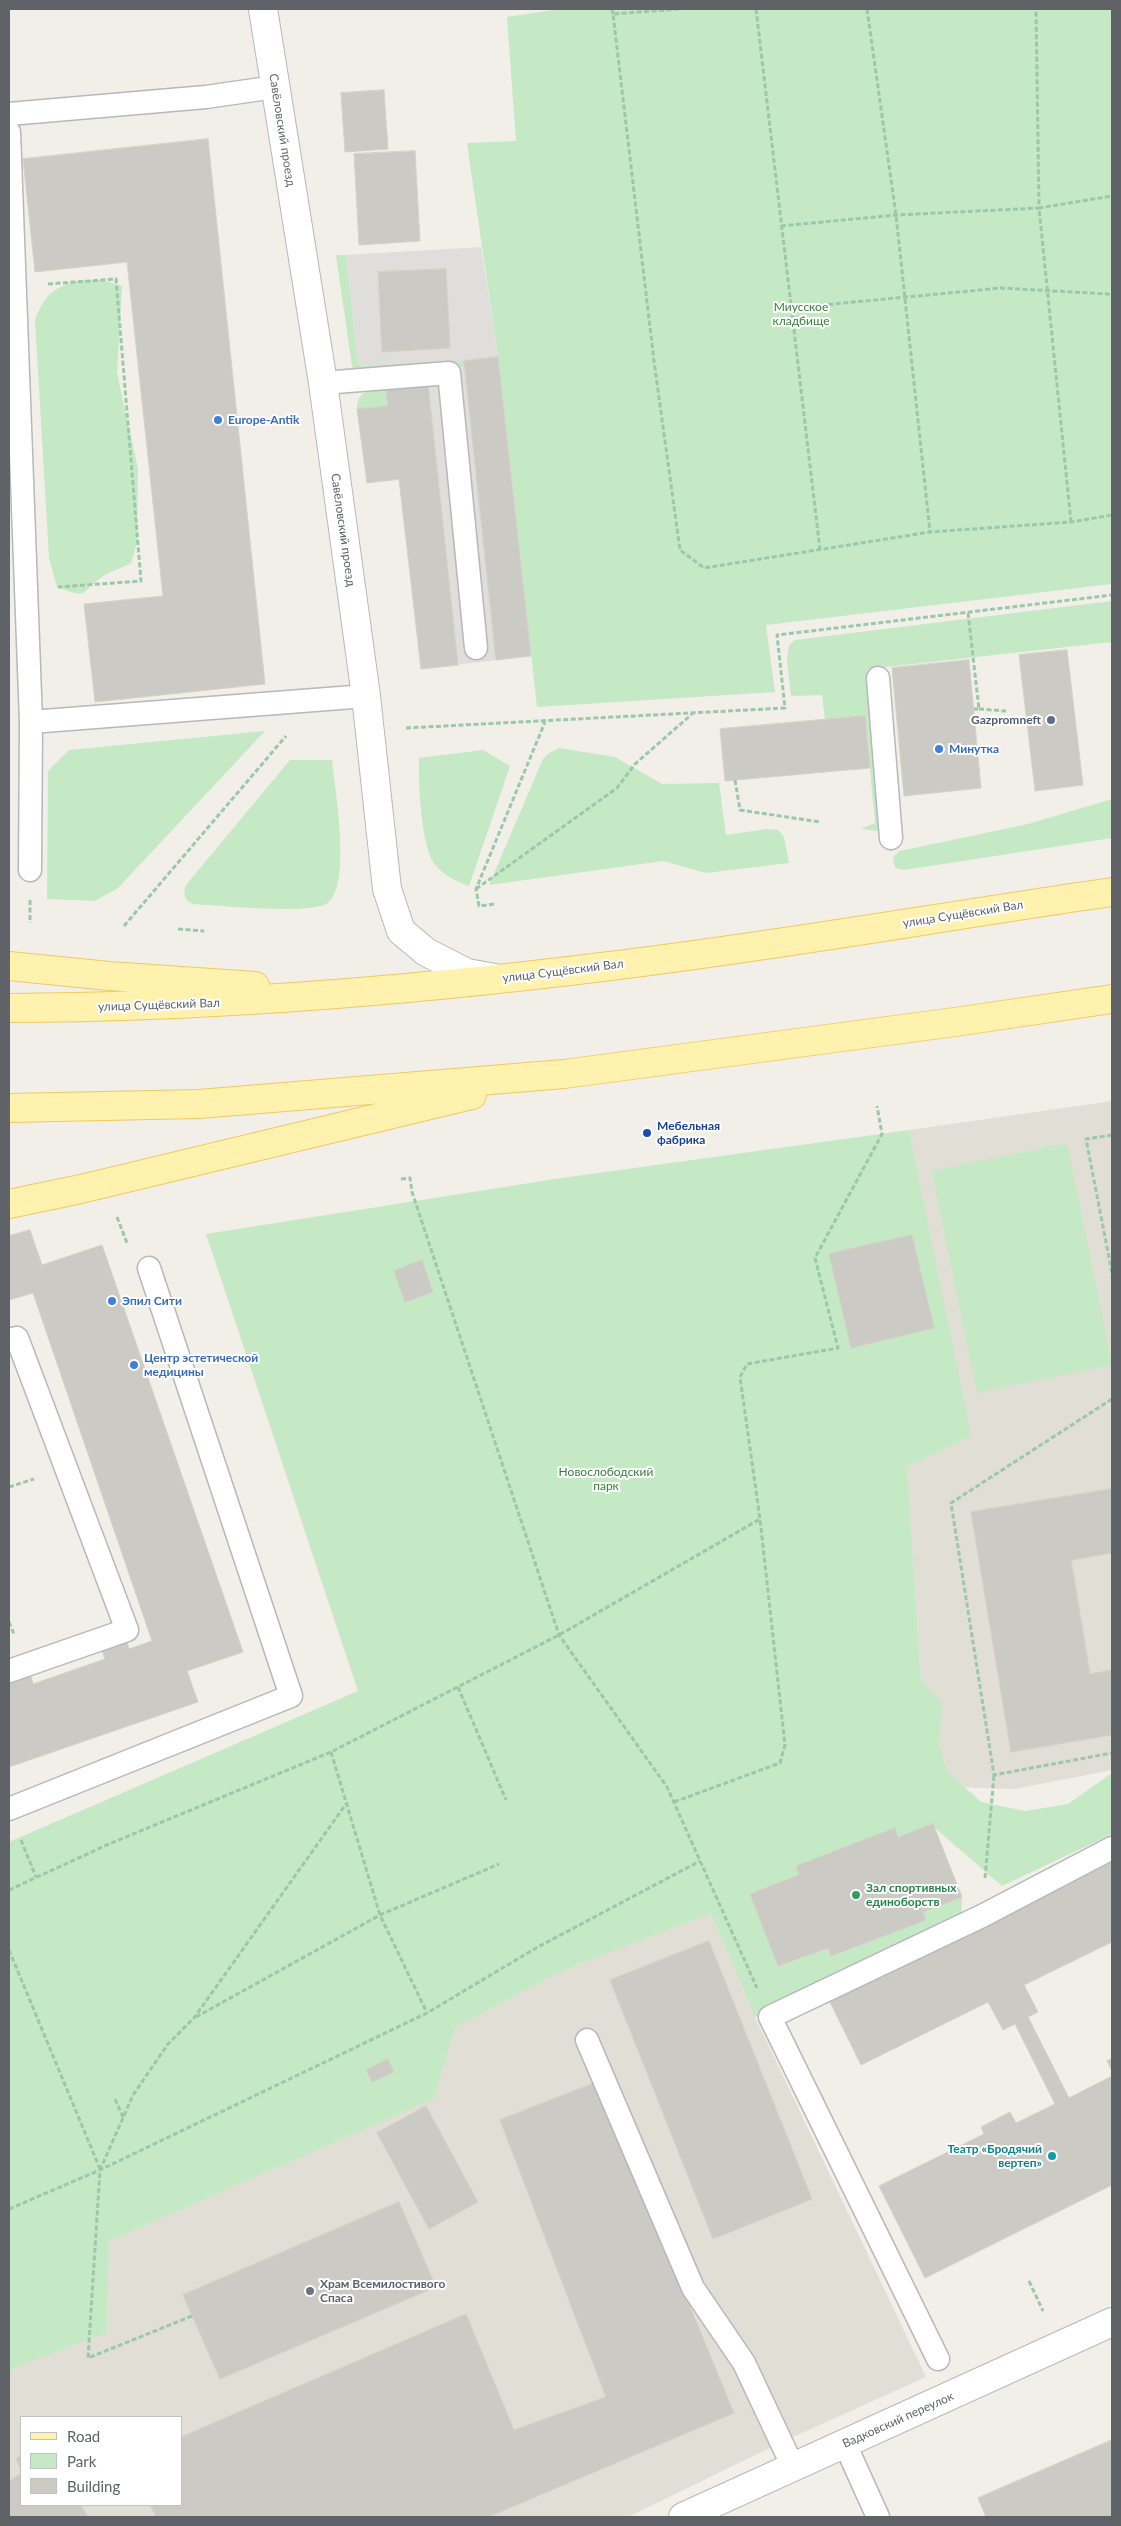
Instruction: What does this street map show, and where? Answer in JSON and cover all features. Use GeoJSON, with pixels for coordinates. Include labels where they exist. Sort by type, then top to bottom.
{"type":"FeatureCollection","features":[{"type":"Feature","properties":{"kind":"main road","name":"улица Сущёвский Вал"},"geometry":{"type":"LineString","coordinates":[[9,1008],[120,1008],[401,989],[509,978],[688,955],[1112,892]]}},
{"type":"Feature","properties":{"kind":"main road"},"geometry":{"type":"LineString","coordinates":[[9,966],[108,976],[263,986],[401,989]]}},
{"type":"Feature","properties":{"kind":"main road"},"geometry":{"type":"LineString","coordinates":[[9,1108],[199,1104],[564,1074],[1112,999]]}},
{"type":"Feature","properties":{"kind":"main road"},"geometry":{"type":"LineString","coordinates":[[9,1204],[81,1189],[302,1134],[564,1074]]}},
{"type":"Feature","properties":{"kind":"street","name":"Савёловский проезд"},"geometry":{"type":"LineString","coordinates":[[263,9],[323,383],[366,696],[387,889],[401,931],[426,952],[446,964],[467,973],[488,978],[509,978]]}},
{"type":"Feature","properties":{"kind":"street","name":"Вадковский переулок"},"geometry":{"type":"LineString","coordinates":[[684,2517],[1112,2322]]}},
{"type":"Feature","properties":{"kind":"lane"},"geometry":{"type":"LineString","coordinates":[[9,114],[206,96],[275,87]]}},
{"type":"Feature","properties":{"kind":"lane"},"geometry":{"type":"LineString","coordinates":[[9,132],[32,722],[30,870]]}},
{"type":"Feature","properties":{"kind":"lane"},"geometry":{"type":"LineString","coordinates":[[323,383],[449,374],[476,648]]}},
{"type":"Feature","properties":{"kind":"lane"},"geometry":{"type":"LineString","coordinates":[[878,678],[891,838]]}},
{"type":"Feature","properties":{"kind":"lane"},"geometry":{"type":"LineString","coordinates":[[32,722],[366,696]]}},
{"type":"Feature","properties":{"kind":"lane"},"geometry":{"type":"LineString","coordinates":[[9,1809],[291,1696],[148,1268]]}},
{"type":"Feature","properties":{"kind":"lane"},"geometry":{"type":"LineString","coordinates":[[9,1340],[17,1338],[127,1630],[9,1671]]}},
{"type":"Feature","properties":{"kind":"lane"},"geometry":{"type":"LineString","coordinates":[[938,2359],[770,2018],[982,1916],[1112,1848]]}},
{"type":"Feature","properties":{"kind":"lane"},"geometry":{"type":"LineString","coordinates":[[587,2040],[693,2288],[744,2363],[793,2467]]}},
{"type":"Feature","properties":{"kind":"lane"},"geometry":{"type":"LineString","coordinates":[[846,2444],[878,2517]]}},
{"type":"Feature","properties":{"kind":"path"},"geometry":{"type":"LineString","coordinates":[[612,9],[652,351],[680,550],[704,568],[930,532],[1071,522],[1112,515]]}},
{"type":"Feature","properties":{"kind":"path"},"geometry":{"type":"LineString","coordinates":[[613,14],[679,9]]}},
{"type":"Feature","properties":{"kind":"path"},"geometry":{"type":"LineString","coordinates":[[756,9],[820,550]]}},
{"type":"Feature","properties":{"kind":"path"},"geometry":{"type":"LineString","coordinates":[[867,9],[906,296],[930,532]]}},
{"type":"Feature","properties":{"kind":"path"},"geometry":{"type":"LineString","coordinates":[[1036,9],[1039,208],[1049,290],[1071,522]]}},
{"type":"Feature","properties":{"kind":"path"},"geometry":{"type":"LineString","coordinates":[[781,226],[896,215],[1039,208],[1112,196]]}},
{"type":"Feature","properties":{"kind":"path"},"geometry":{"type":"LineString","coordinates":[[15,287],[116,279],[141,581],[26,590]]}},
{"type":"Feature","properties":{"kind":"path"},"geometry":{"type":"LineString","coordinates":[[791,308],[1001,288],[1108,294],[1112,297]]}},
{"type":"Feature","properties":{"kind":"path"},"geometry":{"type":"LineString","coordinates":[[398,728],[785,708],[778,635],[1112,594]]}},
{"type":"Feature","properties":{"kind":"path"},"geometry":{"type":"LineString","coordinates":[[968,613],[979,709]]}},
{"type":"Feature","properties":{"kind":"path"},"geometry":{"type":"LineString","coordinates":[[124,926],[294,726],[304,701]]}},
{"type":"Feature","properties":{"kind":"path"},"geometry":{"type":"LineString","coordinates":[[974,709],[1006,711]]}},
{"type":"Feature","properties":{"kind":"path"},"geometry":{"type":"LineString","coordinates":[[476,889],[617,788],[636,764],[694,713]]}},
{"type":"Feature","properties":{"kind":"path"},"geometry":{"type":"LineString","coordinates":[[494,904],[479,906],[476,889],[545,721]]}},
{"type":"Feature","properties":{"kind":"path"},"geometry":{"type":"LineString","coordinates":[[735,780],[740,810],[820,822]]}},
{"type":"Feature","properties":{"kind":"path"},"geometry":{"type":"LineString","coordinates":[[178,929],[204,931]]}},
{"type":"Feature","properties":{"kind":"path"},"geometry":{"type":"LineString","coordinates":[[674,1802],[780,1763],[785,1744],[760,1519],[740,1377],[747,1364],[838,1348],[815,1258],[882,1134],[877,1106]]}},
{"type":"Feature","properties":{"kind":"path"},"geometry":{"type":"LineString","coordinates":[[1112,1135],[1086,1139],[1112,1273]]}},
{"type":"Feature","properties":{"kind":"path"},"geometry":{"type":"LineString","coordinates":[[400,1179],[410,1178],[412,1192],[559,1635],[667,1788],[770,2018]]}},
{"type":"Feature","properties":{"kind":"path"},"geometry":{"type":"LineString","coordinates":[[982,1916],[994,1775],[951,1503],[1112,1399]]}},
{"type":"Feature","properties":{"kind":"path"},"geometry":{"type":"LineString","coordinates":[[9,1890],[109,1844],[331,1752],[559,1635],[760,1519]]}},
{"type":"Feature","properties":{"kind":"path"},"geometry":{"type":"LineString","coordinates":[[458,1687],[506,1800]]}},
{"type":"Feature","properties":{"kind":"path"},"geometry":{"type":"LineString","coordinates":[[331,1752],[380,1915],[427,2013]]}},
{"type":"Feature","properties":{"kind":"path"},"geometry":{"type":"LineString","coordinates":[[994,1775],[1112,1754]]}},
{"type":"Feature","properties":{"kind":"path"},"geometry":{"type":"LineString","coordinates":[[192,2316],[88,2358],[100,2170],[133,2095],[168,2044],[194,2018],[346,1804]]}},
{"type":"Feature","properties":{"kind":"path"},"geometry":{"type":"LineString","coordinates":[[9,1809],[36,1877]]}},
{"type":"Feature","properties":{"kind":"path"},"geometry":{"type":"LineString","coordinates":[[9,2209],[100,2170],[427,2013],[536,1948],[700,1861]]}},
{"type":"Feature","properties":{"kind":"path"},"geometry":{"type":"LineString","coordinates":[[194,2018],[380,1915],[499,1864]]}},
{"type":"Feature","properties":{"kind":"path"},"geometry":{"type":"LineString","coordinates":[[9,1950],[100,2170]]}},
{"type":"Feature","properties":{"kind":"path"},"geometry":{"type":"LineString","coordinates":[[115,2099],[123,2118]]}},
{"type":"Feature","properties":{"kind":"path"},"geometry":{"type":"LineString","coordinates":[[1029,2281],[1043,2311]]}},
{"type":"Feature","properties":{"kind":"shaded area"},"geometry":{"type":"Polygon","coordinates":[[[481,247],[498,357],[531,656],[421,669],[399,480],[367,483],[357,409],[394,365],[358,366],[346,255],[481,247]]]}},
{"type":"Feature","properties":{"kind":"shaded area"},"geometry":{"type":"Polygon","coordinates":[[[1112,1101],[1112,1770],[1014,1789],[928,1786],[907,1467],[970,1436],[909,1130],[1112,1101]]]}},
{"type":"Feature","properties":{"kind":"shaded area"},"geometry":{"type":"Polygon","coordinates":[[[711,1913],[755,2017],[926,2377],[782,2442],[628,2517],[9,2517],[9,2369],[107,2333],[109,2241],[434,2099],[455,2028],[557,1973],[711,1913]]]}},
{"type":"Feature","properties":{"kind":"green space","name":"Миусское кладбище"},"geometry":{"type":"Polygon","coordinates":[[[560,9],[1112,9],[1112,584],[766,625],[775,692],[537,707],[498,357],[467,143],[516,141],[507,17],[560,9]]]}},
{"type":"Feature","properties":{"kind":"green space"},"geometry":{"type":"Polygon","coordinates":[[[336,255],[346,255],[358,366],[464,361],[464,367],[353,373],[336,255]]]}},
{"type":"Feature","properties":{"kind":"green space"},"geometry":{"type":"Polygon","coordinates":[[[80,280],[103,280],[122,286],[117,373],[138,469],[137,543],[131,563],[105,575],[86,591],[79,594],[57,587],[49,558],[35,320],[42,304],[51,293],[80,280]]]}},
{"type":"Feature","properties":{"kind":"green space"},"geometry":{"type":"Polygon","coordinates":[[[386,389],[388,406],[357,409],[359,398],[366,392],[386,389]]]}},
{"type":"Feature","properties":{"kind":"green space"},"geometry":{"type":"Polygon","coordinates":[[[1112,601],[1112,642],[868,669],[881,824],[877,831],[861,829],[875,823],[865,716],[825,720],[822,695],[791,696],[787,661],[789,645],[795,640],[1112,601]]]}},
{"type":"Feature","properties":{"kind":"green space"},"geometry":{"type":"Polygon","coordinates":[[[265,731],[118,888],[95,901],[47,899],[48,771],[69,750],[265,731]]]}},
{"type":"Feature","properties":{"kind":"green space"},"geometry":{"type":"Polygon","coordinates":[[[559,748],[615,757],[662,784],[719,783],[726,835],[767,829],[778,830],[784,837],[789,863],[706,873],[663,861],[489,885],[543,759],[549,753],[559,748]]]}},
{"type":"Feature","properties":{"kind":"green space"},"geometry":{"type":"Polygon","coordinates":[[[483,750],[510,766],[469,886],[443,872],[431,858],[422,815],[419,758],[483,750]]]}},
{"type":"Feature","properties":{"kind":"green space"},"geometry":{"type":"Polygon","coordinates":[[[290,760],[332,760],[340,834],[340,855],[336,891],[329,902],[320,906],[286,909],[193,904],[188,901],[185,897],[186,885],[290,760]]]}},
{"type":"Feature","properties":{"kind":"green space"},"geometry":{"type":"Polygon","coordinates":[[[1112,799],[1112,838],[904,870],[896,868],[893,862],[894,856],[900,851],[1028,824],[1112,799]]]}},
{"type":"Feature","properties":{"kind":"green space","name":"Новослободский парк"},"geometry":{"type":"Polygon","coordinates":[[[909,1130],[971,1436],[907,1467],[921,1681],[942,1702],[939,1745],[947,1771],[981,1802],[1025,1811],[1068,1804],[1112,1773],[1112,1834],[1002,1886],[935,1828],[962,1897],[961,1918],[755,2017],[711,1913],[557,1973],[455,2028],[434,2099],[109,2241],[107,2333],[15,2367],[9,2372],[9,1842],[358,1691],[206,1234],[555,1179],[909,1130]]]}},
{"type":"Feature","properties":{"kind":"green space"},"geometry":{"type":"Polygon","coordinates":[[[1067,1143],[1112,1365],[977,1393],[932,1171],[1067,1143]]]}},
{"type":"Feature","properties":{"kind":"building"},"geometry":{"type":"Polygon","coordinates":[[[384,90],[388,149],[345,152],[341,93],[384,90]]]}},
{"type":"Feature","properties":{"kind":"building"},"geometry":{"type":"Polygon","coordinates":[[[208,139],[265,684],[95,702],[84,604],[163,596],[127,262],[35,272],[23,159],[208,139]]]}},
{"type":"Feature","properties":{"kind":"building"},"geometry":{"type":"Polygon","coordinates":[[[415,151],[420,241],[359,245],[354,154],[415,151]]]}},
{"type":"Feature","properties":{"kind":"building"},"geometry":{"type":"Polygon","coordinates":[[[446,269],[450,348],[382,352],[378,272],[446,269]]]}},
{"type":"Feature","properties":{"kind":"building"},"geometry":{"type":"Polygon","coordinates":[[[498,357],[531,656],[496,660],[464,361],[498,357]]]}},
{"type":"Feature","properties":{"kind":"building"},"geometry":{"type":"Polygon","coordinates":[[[428,384],[458,665],[421,669],[399,479],[367,483],[357,409],[388,406],[386,389],[428,384]]]}},
{"type":"Feature","properties":{"kind":"building","name":"Gazpromneft"},"geometry":{"type":"Polygon","coordinates":[[[1067,650],[1083,785],[1035,791],[1019,655],[1067,650]]]}},
{"type":"Feature","properties":{"kind":"building","name":"Минутка"},"geometry":{"type":"Polygon","coordinates":[[[969,660],[981,788],[904,796],[892,668],[969,660]]]}},
{"type":"Feature","properties":{"kind":"building"},"geometry":{"type":"Polygon","coordinates":[[[865,716],[870,768],[725,781],[720,729],[865,716]]]}},
{"type":"Feature","properties":{"kind":"building"},"geometry":{"type":"Polygon","coordinates":[[[30,1230],[42,1265],[102,1245],[243,1652],[187,1671],[198,1702],[9,1767],[9,1681],[30,1673],[33,1684],[105,1659],[101,1648],[126,1639],[129,1649],[152,1641],[33,1293],[9,1300],[9,1236],[30,1230]]]}},
{"type":"Feature","properties":{"kind":"building"},"geometry":{"type":"Polygon","coordinates":[[[912,1235],[934,1328],[851,1348],[829,1254],[912,1235]]]}},
{"type":"Feature","properties":{"kind":"building"},"geometry":{"type":"Polygon","coordinates":[[[422,1260],[433,1292],[405,1302],[394,1271],[422,1260]]]}},
{"type":"Feature","properties":{"kind":"building"},"geometry":{"type":"Polygon","coordinates":[[[1112,1489],[1112,1553],[1071,1560],[1090,1674],[1112,1670],[1112,1735],[1011,1752],[971,1512],[1112,1489]]]}},
{"type":"Feature","properties":{"kind":"building","name":"Зал спортивных единоборств"},"geometry":{"type":"Polygon","coordinates":[[[933,1824],[962,1897],[923,1912],[926,1920],[831,1956],[828,1948],[778,1966],[750,1894],[799,1875],[796,1866],[895,1828],[898,1837],[933,1824]]]}},
{"type":"Feature","properties":{"kind":"building"},"geometry":{"type":"Polygon","coordinates":[[[1112,1862],[1112,1942],[1024,1985],[1038,2012],[1028,2017],[1069,2098],[1112,2076],[1112,2185],[925,2278],[879,2186],[984,2134],[981,2127],[1010,2112],[1016,2123],[1055,2104],[1015,2024],[1003,2030],[988,2002],[861,2065],[830,2002],[1112,1862]]]}},
{"type":"Feature","properties":{"kind":"building"},"geometry":{"type":"Polygon","coordinates":[[[709,1941],[812,2199],[713,2239],[610,1980],[709,1941]]]}},
{"type":"Feature","properties":{"kind":"building"},"geometry":{"type":"Polygon","coordinates":[[[388,2059],[394,2072],[372,2082],[366,2070],[388,2059]]]}},
{"type":"Feature","properties":{"kind":"building"},"geometry":{"type":"Polygon","coordinates":[[[1112,2059],[1112,2071],[1107,2061],[1112,2059]]]}},
{"type":"Feature","properties":{"kind":"building"},"geometry":{"type":"Polygon","coordinates":[[[597,2082],[734,2413],[488,2517],[156,2517],[150,2506],[182,2506],[182,2437],[466,2314],[514,2430],[606,2397],[500,2120],[597,2082]]]}},
{"type":"Feature","properties":{"kind":"building"},"geometry":{"type":"Polygon","coordinates":[[[426,2106],[478,2202],[429,2229],[377,2133],[426,2106]]]}},
{"type":"Feature","properties":{"kind":"building","name":"Храм Всемилостивого Спаса"},"geometry":{"type":"Polygon","coordinates":[[[399,2202],[436,2287],[220,2379],[183,2295],[399,2202]]]}},
{"type":"Feature","properties":{"kind":"building"},"geometry":{"type":"Polygon","coordinates":[[[1112,2440],[1112,2517],[986,2517],[978,2498],[1112,2440]]]}},
{"type":"Feature","properties":{"kind":"building"},"geometry":{"type":"Polygon","coordinates":[[[20,2457],[20,2468],[16,2459],[20,2457]]]}},
{"type":"Feature","properties":{"kind":"building"},"geometry":{"type":"Polygon","coordinates":[[[20,2475],[20,2506],[82,2506],[88,2517],[9,2517],[9,2481],[20,2475]]]}},
{"type":"Feature","properties":{"kind":"place","name":"Europe-Antik"},"geometry":{"type":"Point","coordinates":[218,420]}},
{"type":"Feature","properties":{"kind":"place","name":"Gazpromneft"},"geometry":{"type":"Point","coordinates":[1051,720]}},
{"type":"Feature","properties":{"kind":"place","name":"Минутка"},"geometry":{"type":"Point","coordinates":[939,749]}},
{"type":"Feature","properties":{"kind":"place","name":"Мебельная фабрика"},"geometry":{"type":"Point","coordinates":[647,1133]}},
{"type":"Feature","properties":{"kind":"place","name":"Эпил Сити"},"geometry":{"type":"Point","coordinates":[112,1301]}},
{"type":"Feature","properties":{"kind":"place","name":"Центр эстетической медицины"},"geometry":{"type":"Point","coordinates":[134,1365]}},
{"type":"Feature","properties":{"kind":"place","name":"Зал спортивных единоборств"},"geometry":{"type":"Point","coordinates":[856,1895]}},
{"type":"Feature","properties":{"kind":"place","name":"Театр «Бродячий вертеп»"},"geometry":{"type":"Point","coordinates":[1052,2156]}},
{"type":"Feature","properties":{"kind":"place","name":"Храм Всемилостивого Спаса"},"geometry":{"type":"Point","coordinates":[310,2291]}}]}
